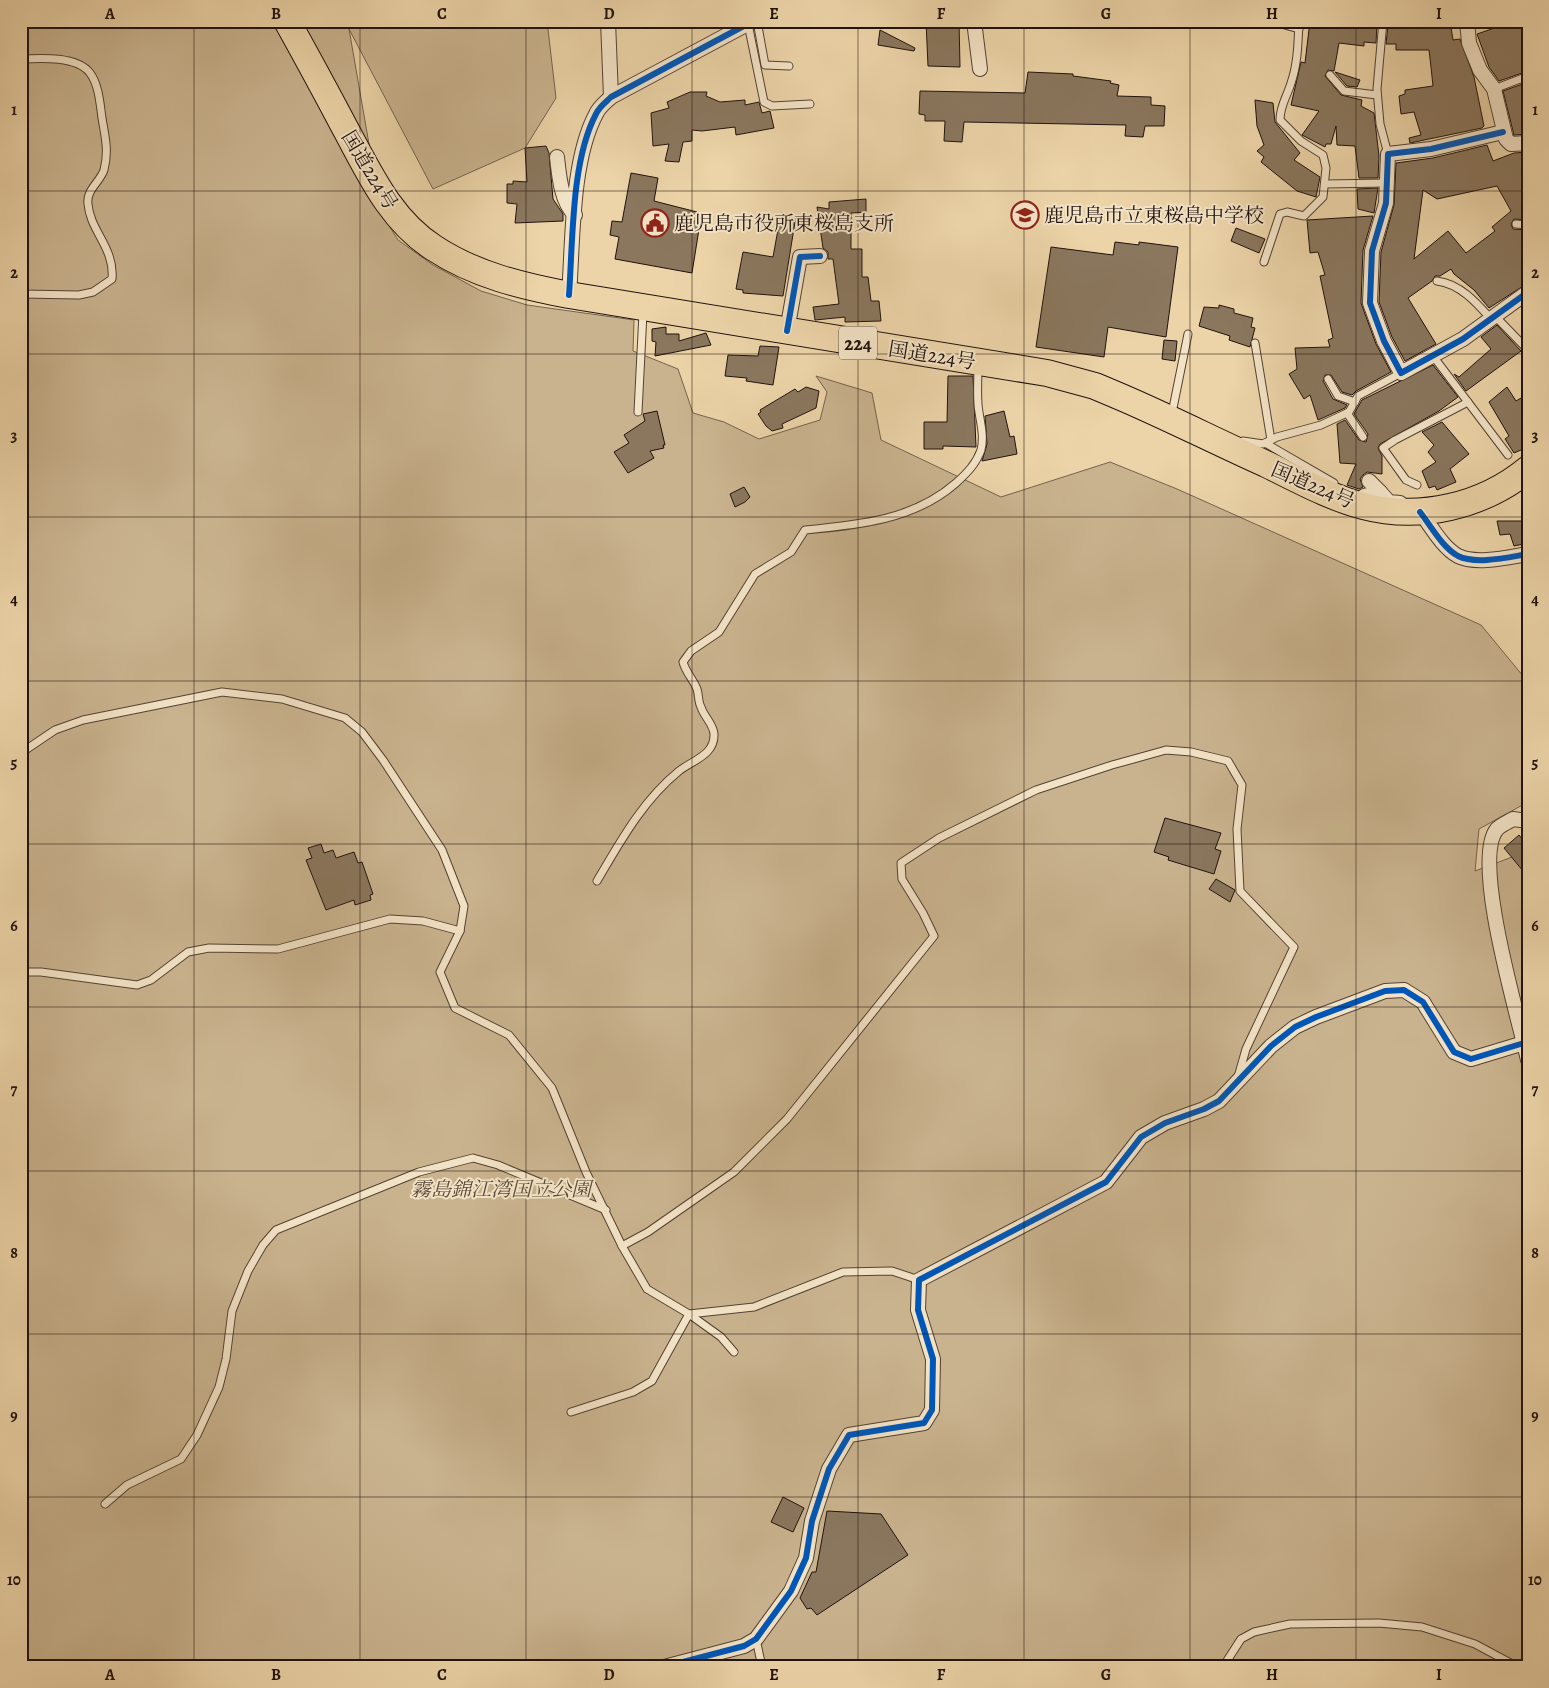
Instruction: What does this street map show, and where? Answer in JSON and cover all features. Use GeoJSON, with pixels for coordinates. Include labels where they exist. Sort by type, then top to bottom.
{"type":"FeatureCollection","features":[{"type":"Feature","properties":{"kind":"highway","name":"国道224号"},"geometry":{"type":"LineString","coordinates":[[287,21],[381,194],[402,221],[433,248],[459,262],[510,284],[1047,373],[1096,386],[1171,419],[1337,498],[1386,511],[1430,511],[1463,505],[1490,494],[1518,462]]}},
{"type":"Feature","properties":{"kind":"street"},"geometry":{"type":"LineString","coordinates":[[608,21],[611,97]]}},
{"type":"Feature","properties":{"kind":"street"},"geometry":{"type":"LineString","coordinates":[[974,21],[980,69]]}},
{"type":"Feature","properties":{"kind":"street"},"geometry":{"type":"LineString","coordinates":[[1467,21],[1469,43],[1480,70],[1494,89],[1503,132],[1511,144],[1528,143]]}},
{"type":"Feature","properties":{"kind":"street"},"geometry":{"type":"LineString","coordinates":[[569,295],[578,182],[585,140],[596,112],[611,97],[753,22]]}},
{"type":"Feature","properties":{"kind":"street"},"geometry":{"type":"LineString","coordinates":[[1503,132],[1431,149],[1388,154],[1386,203],[1372,251],[1370,303],[1384,341],[1401,373],[1463,339],[1528,292]]}},
{"type":"Feature","properties":{"kind":"street"},"geometry":{"type":"LineString","coordinates":[[557,157],[559,176],[570,210],[575,215]]}},
{"type":"Feature","properties":{"kind":"street"},"geometry":{"type":"LineString","coordinates":[[787,331],[800,257],[820,256]]}},
{"type":"Feature","properties":{"kind":"street"},"geometry":{"type":"LineString","coordinates":[[1369,481],[1389,502],[1403,503],[1425,500],[1443,543],[1459,556],[1490,560],[1528,554]]}},
{"type":"Feature","properties":{"kind":"street"},"geometry":{"type":"LineString","coordinates":[[1364,496],[1380,492]]}},
{"type":"Feature","properties":{"kind":"street"},"geometry":{"type":"LineString","coordinates":[[1528,821],[1513,819],[1496,830],[1490,850],[1491,896],[1496,932],[1528,1060]]}},
{"type":"Feature","properties":{"kind":"street"},"geometry":{"type":"LineString","coordinates":[[664,1667],[744,1646],[756,1639],[791,1591],[806,1558],[812,1521],[830,1469],[849,1435],[872,1433],[924,1423],[932,1410],[933,1359],[918,1310],[919,1280],[1106,1182],[1141,1137],[1165,1123],[1204,1110],[1219,1100],[1271,1046],[1295,1027],[1316,1017],[1385,991],[1404,990],[1423,1002],[1454,1052],[1471,1059],[1524,1043]]}},
{"type":"Feature","properties":{"kind":"lane"},"geometry":{"type":"LineString","coordinates":[[1264,262],[1280,214],[1286,212],[1304,216],[1323,197],[1325,184],[1323,155],[1301,141],[1280,120],[1280,107],[1291,83],[1299,49],[1299,25],[1271,21]]}},
{"type":"Feature","properties":{"kind":"lane"},"geometry":{"type":"LineString","coordinates":[[1383,21],[1377,95],[1380,124],[1388,154]]}},
{"type":"Feature","properties":{"kind":"lane"},"geometry":{"type":"LineString","coordinates":[[753,22],[765,65],[789,66]]}},
{"type":"Feature","properties":{"kind":"lane"},"geometry":{"type":"LineString","coordinates":[[753,22],[764,102],[772,106],[810,104]]}},
{"type":"Feature","properties":{"kind":"lane"},"geometry":{"type":"LineString","coordinates":[[21,59],[75,63],[90,73],[97,90],[108,148],[103,172],[91,190],[87,203],[92,221],[102,237],[113,268],[112,279],[93,292],[79,295],[21,294]]}},
{"type":"Feature","properties":{"kind":"lane"},"geometry":{"type":"LineString","coordinates":[[1330,75],[1344,91],[1377,95]]}},
{"type":"Feature","properties":{"kind":"lane"},"geometry":{"type":"LineString","coordinates":[[1494,89],[1528,76]]}},
{"type":"Feature","properties":{"kind":"lane"},"geometry":{"type":"LineString","coordinates":[[1325,184],[1386,183]]}},
{"type":"Feature","properties":{"kind":"lane"},"geometry":{"type":"LineString","coordinates":[[1516,224],[1528,225]]}},
{"type":"Feature","properties":{"kind":"lane"},"geometry":{"type":"LineString","coordinates":[[1437,281],[1450,283],[1470,296],[1528,350]]}},
{"type":"Feature","properties":{"kind":"lane"},"geometry":{"type":"LineString","coordinates":[[638,412],[644,307]]}},
{"type":"Feature","properties":{"kind":"lane"},"geometry":{"type":"LineString","coordinates":[[1171,419],[1188,334]]}},
{"type":"Feature","properties":{"kind":"lane"},"geometry":{"type":"LineString","coordinates":[[1255,343],[1268,441],[1335,484],[1337,498]]}},
{"type":"Feature","properties":{"kind":"lane"},"geometry":{"type":"LineString","coordinates":[[1433,356],[1518,462]]}},
{"type":"Feature","properties":{"kind":"lane"},"geometry":{"type":"LineString","coordinates":[[597,881],[626,831],[646,804],[679,771],[705,755],[712,748],[714,733],[710,722],[701,708],[696,687],[686,674],[683,662],[691,651],[719,632],[754,574],[791,552],[806,530],[857,526],[894,518],[926,504],[951,488],[973,467],[981,449],[982,430],[978,404],[978,363]]}},
{"type":"Feature","properties":{"kind":"lane"},"geometry":{"type":"LineString","coordinates":[[1215,441],[1268,441],[1321,425],[1347,413],[1358,396],[1401,373]]}},
{"type":"Feature","properties":{"kind":"lane"},"geometry":{"type":"LineString","coordinates":[[1328,380],[1338,396],[1355,402]]}},
{"type":"Feature","properties":{"kind":"lane"},"geometry":{"type":"LineString","coordinates":[[1417,485],[1406,480],[1383,448],[1468,402]]}},
{"type":"Feature","properties":{"kind":"lane"},"geometry":{"type":"LineString","coordinates":[[1347,413],[1363,437]]}},
{"type":"Feature","properties":{"kind":"lane"},"geometry":{"type":"LineString","coordinates":[[21,753],[54,730],[83,720],[222,692],[282,699],[344,718],[362,732],[384,760],[442,850],[464,906],[460,931],[440,972],[455,1008],[509,1035],[552,1088],[586,1172],[622,1246],[647,1289],[689,1314],[721,1337],[734,1352]]}},
{"type":"Feature","properties":{"kind":"lane"},"geometry":{"type":"LineString","coordinates":[[622,1246],[648,1232],[734,1172],[787,1119],[934,936],[902,878],[901,863],[939,838],[1036,790],[1166,750],[1191,752],[1228,761],[1242,785],[1236,829],[1240,891],[1294,947],[1246,1049],[1236,1084]]}},
{"type":"Feature","properties":{"kind":"lane"},"geometry":{"type":"LineString","coordinates":[[21,972],[41,972],[137,985],[151,980],[188,952],[209,948],[278,949],[390,919],[423,921],[460,931]]}},
{"type":"Feature","properties":{"kind":"lane"},"geometry":{"type":"LineString","coordinates":[[105,1504],[127,1485],[181,1459],[197,1435],[219,1387],[226,1358],[232,1311],[248,1271],[262,1245],[276,1230],[419,1172],[473,1158],[498,1165],[606,1210]]}},
{"type":"Feature","properties":{"kind":"lane"},"geometry":{"type":"LineString","coordinates":[[689,1314],[754,1307],[843,1272],[892,1271],[919,1280]]}},
{"type":"Feature","properties":{"kind":"lane"},"geometry":{"type":"LineString","coordinates":[[571,1412],[633,1392],[652,1380],[689,1314]]}},
{"type":"Feature","properties":{"kind":"lane"},"geometry":{"type":"LineString","coordinates":[[1223,1667],[1241,1639],[1254,1632],[1290,1624],[1379,1624],[1422,1627],[1475,1644],[1518,1667]]}},
{"type":"Feature","properties":{"kind":"lane"},"geometry":{"type":"LineString","coordinates":[[756,1639],[762,1667]]}},
{"type":"Feature","properties":{"kind":"green space","name":"霧島錦江湾国立公園"},"geometry":{"type":"Polygon","coordinates":[[[21,21],[547,21],[556,98],[525,148],[433,189],[349,29],[381,213],[398,240],[433,265],[481,291],[527,305],[634,320],[633,351],[678,369],[693,413],[724,422],[759,439],[820,420],[827,392],[816,376],[872,393],[881,440],[1001,497],[1110,462],[1177,489],[1481,625],[1528,682],[1528,802],[1479,829],[1475,871],[1528,851],[1528,1667],[21,1667],[21,21]]]}},
{"type":"Feature","properties":{"kind":"building"},"geometry":{"type":"Polygon","coordinates":[[[926,21],[959,21],[960,67],[928,66],[926,21]]]}},
{"type":"Feature","properties":{"kind":"building"},"geometry":{"type":"Polygon","coordinates":[[[1310,21],[1377,23],[1376,43],[1364,42],[1364,46],[1339,43],[1334,71],[1328,70],[1325,76],[1341,95],[1362,100],[1361,106],[1374,113],[1379,156],[1378,178],[1359,178],[1355,146],[1337,145],[1336,126],[1331,144],[1326,144],[1325,147],[1302,135],[1319,111],[1291,105],[1301,62],[1305,63],[1310,21]]]}},
{"type":"Feature","properties":{"kind":"building"},"geometry":{"type":"Polygon","coordinates":[[[1395,21],[1425,21],[1425,24],[1450,21],[1453,40],[1460,39],[1474,77],[1484,126],[1482,128],[1410,143],[1409,138],[1421,135],[1414,112],[1401,114],[1399,96],[1405,94],[1405,90],[1433,86],[1429,50],[1396,50],[1396,44],[1386,44],[1388,25],[1395,25],[1395,21]]]}},
{"type":"Feature","properties":{"kind":"building"},"geometry":{"type":"Polygon","coordinates":[[[1515,21],[1528,21],[1528,41],[1524,42],[1528,52],[1528,71],[1499,81],[1489,67],[1477,34],[1515,21]]]}},
{"type":"Feature","properties":{"kind":"building"},"geometry":{"type":"Polygon","coordinates":[[[880,30],[915,48],[914,51],[878,45],[880,30]]]}},
{"type":"Feature","properties":{"kind":"building"},"geometry":{"type":"Polygon","coordinates":[[[1028,72],[1073,74],[1073,76],[1111,81],[1110,83],[1119,85],[1117,96],[1151,97],[1151,105],[1165,106],[1164,126],[1145,126],[1143,137],[1125,136],[1126,125],[964,122],[962,142],[944,141],[945,121],[925,121],[925,115],[919,114],[920,91],[1025,93],[1028,72]]]}},
{"type":"Feature","properties":{"kind":"building"},"geometry":{"type":"Polygon","coordinates":[[[1335,72],[1360,80],[1357,87],[1347,86],[1335,72]]]}},
{"type":"Feature","properties":{"kind":"building"},"geometry":{"type":"Polygon","coordinates":[[[1528,82],[1528,110],[1525,111],[1528,134],[1514,135],[1503,91],[1528,82]]]}},
{"type":"Feature","properties":{"kind":"building"},"geometry":{"type":"Polygon","coordinates":[[[690,92],[707,92],[706,96],[720,102],[745,100],[745,105],[759,102],[762,113],[770,111],[774,128],[736,135],[735,127],[702,131],[692,130],[692,141],[683,142],[679,162],[665,161],[669,144],[653,146],[651,113],[669,108],[667,102],[690,92]]]}},
{"type":"Feature","properties":{"kind":"building"},"geometry":{"type":"Polygon","coordinates":[[[1255,100],[1273,103],[1275,122],[1300,153],[1294,160],[1320,177],[1316,197],[1297,191],[1261,162],[1264,157],[1257,151],[1264,145],[1257,126],[1255,100]]]}},
{"type":"Feature","properties":{"kind":"building"},"geometry":{"type":"Polygon","coordinates":[[[1487,145],[1493,161],[1514,153],[1528,152],[1528,220],[1514,219],[1511,224],[1513,229],[1528,230],[1528,283],[1489,308],[1474,290],[1454,274],[1451,269],[1440,276],[1435,276],[1432,281],[1408,298],[1436,344],[1405,361],[1392,337],[1379,302],[1381,252],[1394,205],[1396,163],[1433,158],[1487,145]],[[1497,186],[1437,199],[1423,190],[1414,259],[1448,231],[1466,253],[1495,231],[1492,227],[1511,211],[1497,186]]]}},
{"type":"Feature","properties":{"kind":"building"},"geometry":{"type":"Polygon","coordinates":[[[546,146],[549,153],[553,199],[563,214],[563,221],[515,223],[517,204],[507,203],[507,184],[513,184],[513,181],[527,182],[525,148],[546,146]]]}},
{"type":"Feature","properties":{"kind":"building","name":"鹿児島市役所東桜島支所"},"geometry":{"type":"Polygon","coordinates":[[[631,173],[658,178],[654,201],[697,212],[695,222],[700,223],[692,273],[615,259],[619,237],[610,235],[612,221],[622,222],[631,173]]]}},
{"type":"Feature","properties":{"kind":"building"},"geometry":{"type":"Polygon","coordinates":[[[1378,188],[1374,213],[1358,209],[1357,189],[1378,188]]]}},
{"type":"Feature","properties":{"kind":"building"},"geometry":{"type":"Polygon","coordinates":[[[866,199],[866,212],[851,213],[851,249],[862,249],[862,277],[868,277],[871,301],[879,301],[881,321],[845,322],[845,317],[815,320],[813,307],[839,304],[833,259],[828,259],[828,252],[823,248],[817,207],[829,209],[829,202],[866,199]]]}},
{"type":"Feature","properties":{"kind":"building"},"geometry":{"type":"Polygon","coordinates":[[[781,213],[796,216],[783,296],[743,293],[743,290],[736,289],[743,252],[773,257],[781,213]]]}},
{"type":"Feature","properties":{"kind":"building"},"geometry":{"type":"Polygon","coordinates":[[[1373,216],[1363,250],[1361,303],[1376,344],[1391,372],[1352,395],[1342,392],[1331,375],[1325,375],[1323,381],[1333,399],[1347,405],[1345,408],[1318,420],[1310,395],[1304,399],[1289,374],[1297,369],[1295,348],[1330,347],[1328,340],[1333,338],[1320,276],[1325,275],[1318,252],[1310,253],[1307,220],[1373,216]]]}},
{"type":"Feature","properties":{"kind":"building"},"geometry":{"type":"Polygon","coordinates":[[[1236,228],[1265,239],[1259,253],[1231,241],[1236,228]]]}},
{"type":"Feature","properties":{"kind":"building"},"geometry":{"type":"Polygon","coordinates":[[[1115,242],[1139,245],[1139,242],[1178,247],[1166,337],[1108,327],[1104,357],[1036,347],[1051,247],[1113,255],[1115,242]]]}},
{"type":"Feature","properties":{"kind":"building"},"geometry":{"type":"Polygon","coordinates":[[[1219,305],[1234,309],[1234,313],[1253,318],[1251,327],[1255,328],[1250,347],[1229,340],[1230,336],[1199,326],[1204,307],[1219,308],[1219,305]]]}},
{"type":"Feature","properties":{"kind":"building"},"geometry":{"type":"Polygon","coordinates":[[[1497,325],[1521,351],[1466,391],[1454,374],[1459,377],[1491,349],[1481,337],[1497,325]]]}},
{"type":"Feature","properties":{"kind":"building"},"geometry":{"type":"Polygon","coordinates":[[[666,327],[666,334],[679,334],[679,341],[706,333],[711,345],[655,356],[656,342],[652,341],[652,329],[666,327]]]}},
{"type":"Feature","properties":{"kind":"building"},"geometry":{"type":"Polygon","coordinates":[[[1164,340],[1177,341],[1175,361],[1162,359],[1164,340]]]}},
{"type":"Feature","properties":{"kind":"building"},"geometry":{"type":"Polygon","coordinates":[[[760,346],[779,347],[773,385],[746,381],[747,378],[725,376],[728,355],[758,356],[760,346]]]}},
{"type":"Feature","properties":{"kind":"building"},"geometry":{"type":"Polygon","coordinates":[[[1433,365],[1458,397],[1439,411],[1380,444],[1378,448],[1382,456],[1382,474],[1367,472],[1360,479],[1363,487],[1359,489],[1347,485],[1356,464],[1340,463],[1337,424],[1345,420],[1359,440],[1366,442],[1368,434],[1354,414],[1362,400],[1433,365]]]}},
{"type":"Feature","properties":{"kind":"building"},"geometry":{"type":"Polygon","coordinates":[[[948,376],[973,376],[976,447],[943,446],[943,449],[924,449],[924,422],[947,422],[948,376]]]}},
{"type":"Feature","properties":{"kind":"building"},"geometry":{"type":"Polygon","coordinates":[[[806,387],[819,391],[816,408],[782,424],[783,428],[772,431],[766,426],[758,414],[761,412],[760,410],[795,389],[798,392],[806,387]]]}},
{"type":"Feature","properties":{"kind":"building"},"geometry":{"type":"Polygon","coordinates":[[[1507,387],[1516,401],[1528,394],[1528,447],[1514,453],[1505,439],[1509,436],[1489,402],[1507,387]]]}},
{"type":"Feature","properties":{"kind":"building"},"geometry":{"type":"Polygon","coordinates":[[[657,411],[665,445],[663,445],[664,448],[650,451],[654,458],[628,473],[614,452],[629,443],[624,435],[645,421],[643,414],[657,411]]]}},
{"type":"Feature","properties":{"kind":"building"},"geometry":{"type":"Polygon","coordinates":[[[1004,411],[1010,437],[1014,436],[1017,454],[982,461],[987,444],[985,416],[1004,411]]]}},
{"type":"Feature","properties":{"kind":"building"},"geometry":{"type":"Polygon","coordinates":[[[1442,422],[1469,454],[1450,469],[1456,482],[1437,490],[1435,486],[1429,488],[1422,471],[1436,462],[1428,452],[1434,445],[1422,432],[1442,422]]]}},
{"type":"Feature","properties":{"kind":"building"},"geometry":{"type":"Polygon","coordinates":[[[744,487],[750,497],[735,507],[730,494],[744,487]]]}},
{"type":"Feature","properties":{"kind":"building"},"geometry":{"type":"Polygon","coordinates":[[[1497,521],[1528,521],[1528,543],[1514,546],[1510,534],[1500,535],[1497,521]]]}},
{"type":"Feature","properties":{"kind":"building"},"geometry":{"type":"Polygon","coordinates":[[[1165,818],[1221,833],[1215,849],[1221,851],[1214,874],[1168,860],[1169,857],[1154,852],[1165,818]]]}},
{"type":"Feature","properties":{"kind":"building"},"geometry":{"type":"Polygon","coordinates":[[[1519,835],[1528,846],[1528,877],[1504,848],[1519,835]]]}},
{"type":"Feature","properties":{"kind":"building"},"geometry":{"type":"Polygon","coordinates":[[[321,844],[324,853],[333,850],[336,858],[354,852],[358,863],[362,862],[373,894],[370,895],[371,900],[355,905],[354,900],[326,910],[306,860],[312,858],[308,848],[321,844]]]}},
{"type":"Feature","properties":{"kind":"building"},"geometry":{"type":"Polygon","coordinates":[[[1216,879],[1235,890],[1230,902],[1209,889],[1216,879]]]}},
{"type":"Feature","properties":{"kind":"building"},"geometry":{"type":"Polygon","coordinates":[[[783,1497],[804,1508],[793,1532],[771,1522],[783,1497]]]}},
{"type":"Feature","properties":{"kind":"building"},"geometry":{"type":"Polygon","coordinates":[[[827,1511],[881,1514],[908,1555],[817,1615],[811,1608],[807,1609],[800,1598],[812,1572],[816,1572],[827,1511]]]}},
{"type":"Feature","properties":{"kind":"cycle path"},"geometry":{"type":"LineString","coordinates":[[569,295],[578,178],[588,133],[597,111],[611,97],[753,21]]}},
{"type":"Feature","properties":{"kind":"cycle path"},"geometry":{"type":"LineString","coordinates":[[1503,132],[1431,149],[1388,154],[1386,203],[1372,251],[1370,303],[1384,341],[1401,373],[1463,339],[1528,292]]}},
{"type":"Feature","properties":{"kind":"cycle path"},"geometry":{"type":"LineString","coordinates":[[787,331],[800,257],[820,256]]}},
{"type":"Feature","properties":{"kind":"cycle path"},"geometry":{"type":"LineString","coordinates":[[1420,512],[1442,542],[1452,552],[1465,559],[1483,560],[1528,554]]}},
{"type":"Feature","properties":{"kind":"cycle path"},"geometry":{"type":"LineString","coordinates":[[664,1667],[744,1646],[756,1639],[791,1591],[806,1558],[812,1521],[829,1469],[849,1435],[924,1423],[932,1410],[933,1359],[918,1310],[919,1280],[1106,1182],[1141,1137],[1165,1123],[1204,1109],[1219,1101],[1271,1046],[1295,1027],[1316,1017],[1385,991],[1404,990],[1423,1002],[1454,1052],[1471,1059],[1524,1043]]}},
{"type":"Feature","properties":{"kind":"place","name":"鹿児島市立東桜島中学校"},"geometry":{"type":"Point","coordinates":[1025,215]}},
{"type":"Feature","properties":{"kind":"place","name":"鹿児島市役所東桜島支所"},"geometry":{"type":"Point","coordinates":[655,223]}}]}
